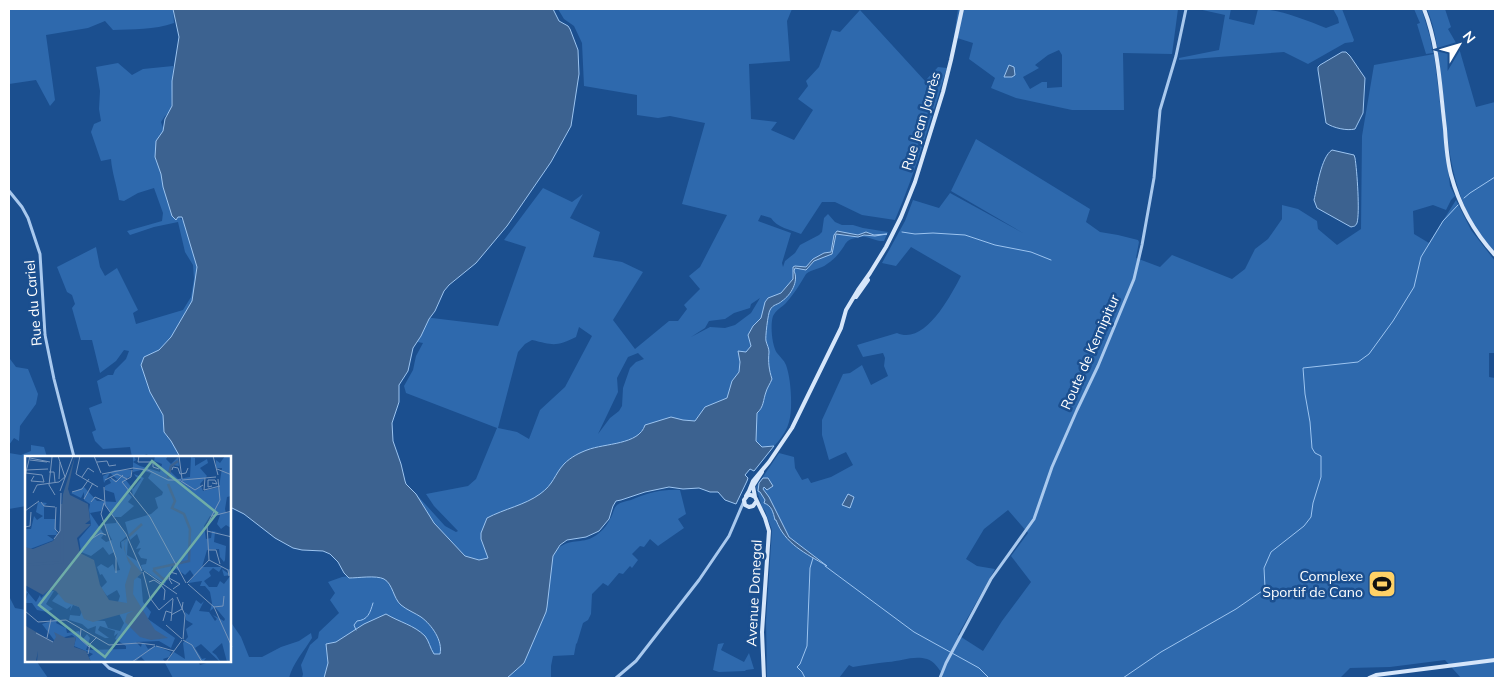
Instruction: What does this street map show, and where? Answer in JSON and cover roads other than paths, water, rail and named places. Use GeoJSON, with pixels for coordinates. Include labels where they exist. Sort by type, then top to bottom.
{"type":"FeatureCollection","features":[{"type":"Feature","properties":{"kind":"main road","name":"Rue Jean Jaurès"},"geometry":{"type":"LineString","coordinates":[[745,498],[752,481],[762,471],[792,428],[844,316],[891,237],[912,189],[934,122],[949,70],[962,9]]}},
{"type":"Feature","properties":{"kind":"main road"},"geometry":{"type":"LineString","coordinates":[[1424,9],[1436,52],[1449,164],[1455,187],[1460,202],[1472,225],[1495,255]]}},
{"type":"Feature","properties":{"kind":"main road"},"geometry":{"type":"LineString","coordinates":[[750,507],[755,499],[754,486],[762,471]]}},
{"type":"Feature","properties":{"kind":"main road"},"geometry":{"type":"LineString","coordinates":[[755,499],[749,495],[745,498],[745,505],[761,511]]}},
{"type":"Feature","properties":{"kind":"main road","name":"Avenue Donegal"},"geometry":{"type":"LineString","coordinates":[[755,499],[765,518],[768,531],[762,632],[764,678]]}},
{"type":"Feature","properties":{"kind":"main road"},"geometry":{"type":"LineString","coordinates":[[1369,678],[1376,675],[1495,660]]}},
{"type":"Feature","properties":{"kind":"street","name":"Route de Kernipitur"},"geometry":{"type":"LineString","coordinates":[[940,678],[951,653],[991,579],[1034,519],[1052,466],[1076,410],[1098,366],[1134,279],[1154,178],[1160,110],[1176,56],[1186,9]]}},
{"type":"Feature","properties":{"kind":"street","name":"Rue du Cariel"},"geometry":{"type":"LineString","coordinates":[[9,190],[28,218],[40,254],[45,335],[74,456]]}},
{"type":"Feature","properties":{"kind":"street"},"geometry":{"type":"LineString","coordinates":[[616,678],[636,660],[721,550],[745,498]]}},
{"type":"Feature","properties":{"kind":"street"},"geometry":{"type":"LineString","coordinates":[[740,512],[750,507]]}},
{"type":"Feature","properties":{"kind":"street"},"geometry":{"type":"LineString","coordinates":[[103,662],[109,668],[132,678]]}},
{"type":"Feature","properties":{"kind":"waterway"},"geometry":{"type":"LineString","coordinates":[[1464,198],[1495,177]]}},
{"type":"Feature","properties":{"kind":"waterway"},"geometry":{"type":"LineString","coordinates":[[1123,678],[1161,652],[1236,609],[1265,587],[1264,568],[1271,552],[1304,526],[1311,517],[1321,477],[1321,456],[1315,453],[1312,448],[1303,368],[1358,362],[1369,354],[1393,321],[1414,287],[1421,257],[1443,221],[1458,205]]}},
{"type":"Feature","properties":{"kind":"waterway"},"geometry":{"type":"LineString","coordinates":[[902,232],[965,235],[995,245],[1031,252],[1051,260]]}},
{"type":"Feature","properties":{"kind":"waterway"},"geometry":{"type":"LineString","coordinates":[[805,678],[797,667],[807,646],[810,568],[813,558]]}},
{"type":"Feature","properties":{"kind":"waterway"},"geometry":{"type":"LineString","coordinates":[[825,566],[914,632],[979,668],[989,678]]}},
{"type":"Feature","properties":{"kind":"waterway"},"geometry":{"type":"LineString","coordinates":[[356,630],[354,625],[357,621],[364,619],[368,615],[373,603]]}},
{"type":"Feature","properties":{"kind":"place","name":"Complexe Sportif de Cano"},"geometry":{"type":"Point","coordinates":[1382,584]}}]}
